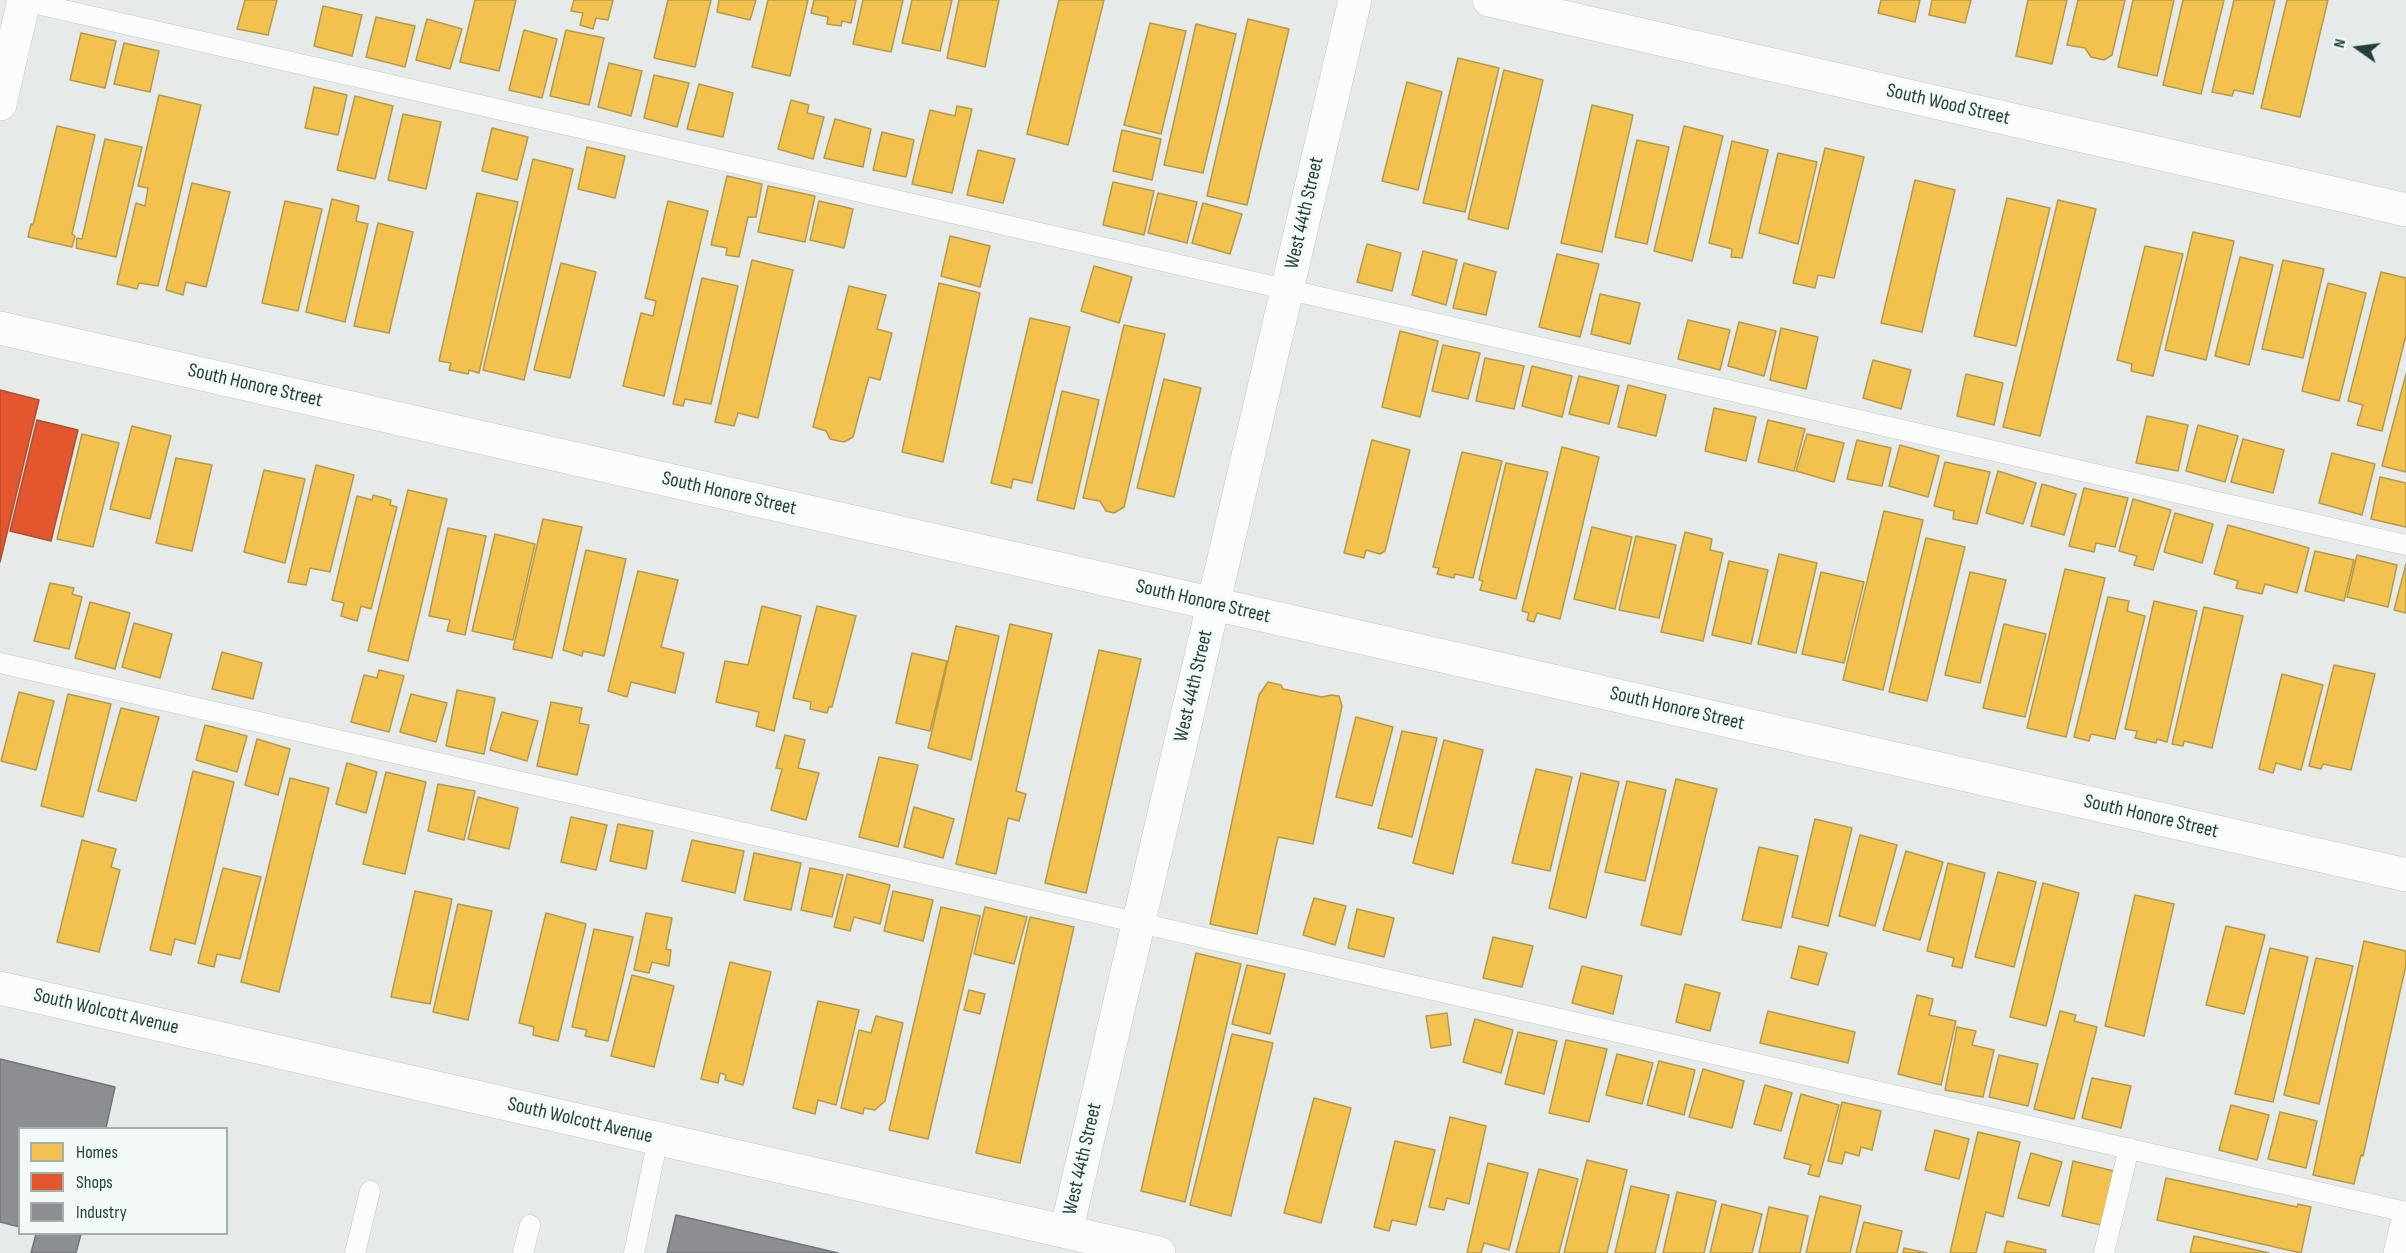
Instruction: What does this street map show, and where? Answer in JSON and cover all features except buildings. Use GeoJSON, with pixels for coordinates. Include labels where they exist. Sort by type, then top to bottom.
{"type":"FeatureCollection","features":[{"type":"Feature","properties":{"kind":"street"},"geometry":{"type":"LineString","coordinates":[[0,104],[24,0]]}},
{"type":"Feature","properties":{"kind":"street","name":"West 44th Street"},"geometry":{"type":"LineString","coordinates":[[1066,1232],[1355,0]]}},
{"type":"Feature","properties":{"kind":"street","name":"South Wood Street"},"geometry":{"type":"LineString","coordinates":[[1489,0],[2406,210]]}},
{"type":"Feature","properties":{"kind":"street","name":"South Honore Street"},"geometry":{"type":"LineString","coordinates":[[0,328],[2406,875]]}},
{"type":"Feature","properties":{"kind":"street","name":"South Wolcott Avenue"},"geometry":{"type":"LineString","coordinates":[[0,988],[1159,1253]]}},
{"type":"Feature","properties":{"kind":"street"},"geometry":{"type":"LineString","coordinates":[[2400,1253],[2406,1228]]}},
{"type":"Feature","properties":{"kind":"lane"},"geometry":{"type":"LineString","coordinates":[[24,0],[2406,545]]}},
{"type":"Feature","properties":{"kind":"lane"},"geometry":{"type":"LineString","coordinates":[[0,663],[2406,1212]]}},
{"type":"Feature","properties":{"kind":"lane"},"geometry":{"type":"LineString","coordinates":[[634,1253],[658,1139]]}},
{"type":"Feature","properties":{"kind":"lane"},"geometry":{"type":"LineString","coordinates":[[2104,1253],[2129,1148]]}},
{"type":"Feature","properties":{"kind":"lane"},"geometry":{"type":"LineString","coordinates":[[355,1253],[370,1191]]}},
{"type":"Feature","properties":{"kind":"lane"},"geometry":{"type":"LineString","coordinates":[[523,1253],[530,1225]]}}]}
